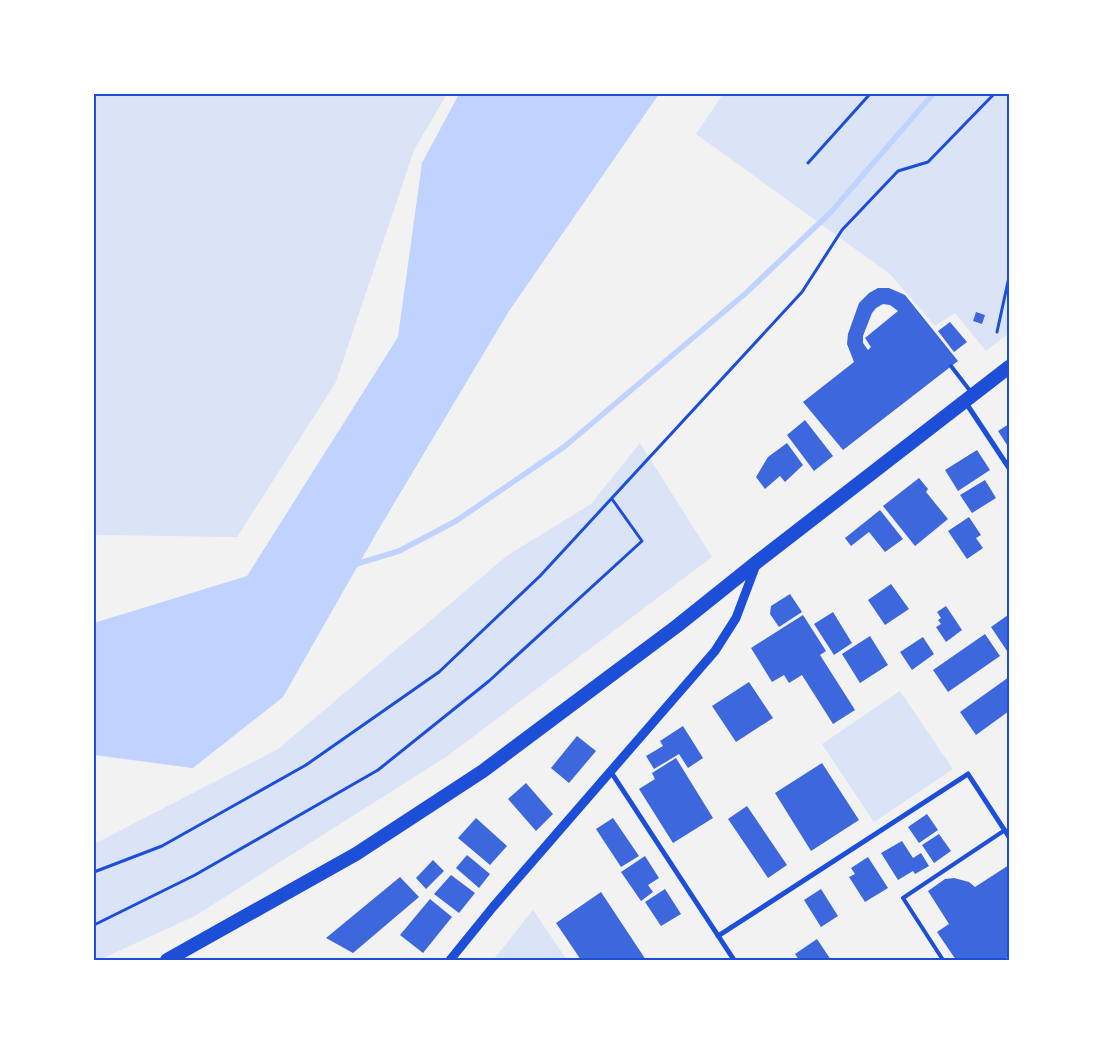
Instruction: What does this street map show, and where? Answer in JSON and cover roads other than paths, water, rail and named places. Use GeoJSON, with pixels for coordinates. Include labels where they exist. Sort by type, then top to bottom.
{"type":"FeatureCollection","features":[{"type":"Feature","properties":{"kind":"highway"},"geometry":{"type":"LineString","coordinates":[[167,960],[356,854],[483,770],[615,673],[1009,367]]}},
{"type":"Feature","properties":{"kind":"street"},"geometry":{"type":"LineString","coordinates":[[968,397],[1009,468]]}},
{"type":"Feature","properties":{"kind":"street"},"geometry":{"type":"LineString","coordinates":[[450,960],[493,907],[715,651],[736,618],[757,562]]}},
{"type":"Feature","properties":{"kind":"street"},"geometry":{"type":"LineString","coordinates":[[611,772],[734,960]]}},
{"type":"Feature","properties":{"kind":"street"},"geometry":{"type":"LineString","coordinates":[[718,936],[968,774],[1009,836]]}},
{"type":"Feature","properties":{"kind":"lane"},"geometry":{"type":"LineString","coordinates":[[951,366],[968,397]]}},
{"type":"Feature","properties":{"kind":"lane"},"geometry":{"type":"LineString","coordinates":[[943,960],[903,898],[1005,830]]}},
{"type":"Feature","properties":{"kind":"water"},"geometry":{"type":"Polygon","coordinates":[[[459,94],[659,94],[509,311],[377,532],[283,697],[193,768],[94,755],[94,623],[247,576],[398,337],[422,163],[459,94]]]}},
{"type":"Feature","properties":{"kind":"waterway"},"geometry":{"type":"LineString","coordinates":[[353,565],[399,551],[456,521],[564,447],[746,293],[831,212],[933,94]]}}]}
